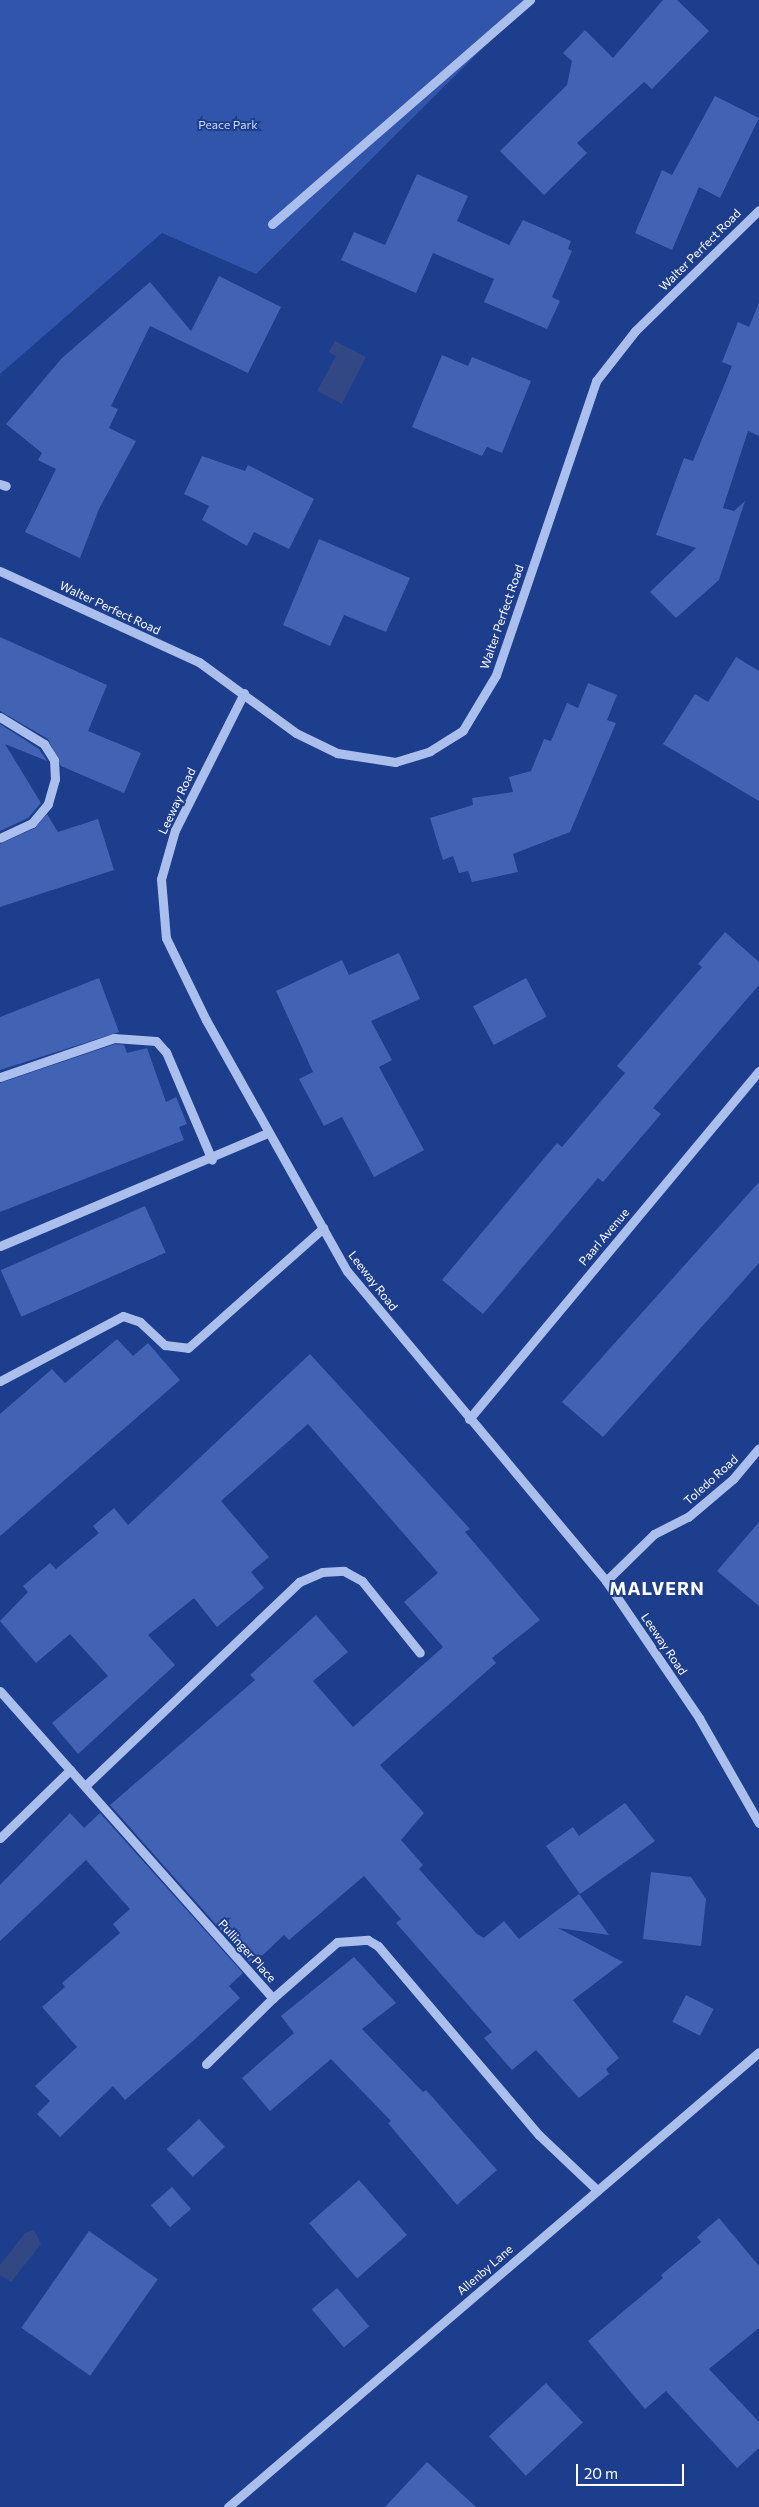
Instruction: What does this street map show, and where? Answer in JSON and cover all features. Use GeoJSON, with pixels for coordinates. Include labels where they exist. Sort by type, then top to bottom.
{"type":"FeatureCollection","features":[{"type":"Feature","properties":{"kind":"street"},"geometry":{"type":"LineString","coordinates":[[272,224],[530,0]]}},
{"type":"Feature","properties":{"kind":"street","name":"Walter Perfect Road"},"geometry":{"type":"LineString","coordinates":[[0,571],[199,662],[296,732],[337,753],[395,762],[430,752],[463,730],[496,675],[596,381],[636,331],[759,210]]}},
{"type":"Feature","properties":{"kind":"street","name":"Leeway Road"},"geometry":{"type":"LineString","coordinates":[[244,693],[175,830],[161,878],[166,938],[268,1134],[347,1271],[606,1581],[699,1718],[759,1823]]}},
{"type":"Feature","properties":{"kind":"street"},"geometry":{"type":"LineString","coordinates":[[0,717],[44,744],[54,760],[56,779],[48,804],[32,823],[0,838]]}},
{"type":"Feature","properties":{"kind":"street"},"geometry":{"type":"LineString","coordinates":[[0,1077],[114,1038],[156,1042],[166,1052],[212,1160]]}},
{"type":"Feature","properties":{"kind":"street","name":"Paarl Avenue"},"geometry":{"type":"LineString","coordinates":[[469,1419],[759,1072]]}},
{"type":"Feature","properties":{"kind":"street"},"geometry":{"type":"LineString","coordinates":[[0,1246],[212,1160],[268,1134]]}},
{"type":"Feature","properties":{"kind":"street"},"geometry":{"type":"LineString","coordinates":[[0,1381],[123,1316],[140,1322],[164,1345],[188,1348],[323,1228]]}},
{"type":"Feature","properties":{"kind":"street","name":"Toledo Road"},"geometry":{"type":"LineString","coordinates":[[606,1581],[654,1534],[688,1517],[733,1479],[759,1448]]}},
{"type":"Feature","properties":{"kind":"street"},"geometry":{"type":"LineString","coordinates":[[85,1786],[298,1582],[322,1572],[344,1570],[362,1581],[420,1653]]}},
{"type":"Feature","properties":{"kind":"street","name":"Pullinger Place"},"geometry":{"type":"LineString","coordinates":[[0,1691],[273,1998],[337,1942],[368,1940],[378,1946],[539,2135],[597,2190]]}},
{"type":"Feature","properties":{"kind":"street"},"geometry":{"type":"LineString","coordinates":[[0,1838],[70,1770]]}},
{"type":"Feature","properties":{"kind":"street"},"geometry":{"type":"LineString","coordinates":[[206,2064],[273,1998]]}},
{"type":"Feature","properties":{"kind":"street","name":"Allenby Lane"},"geometry":{"type":"LineString","coordinates":[[228,2507],[759,2052]]}},
{"type":"Feature","properties":{"kind":"green space","name":"Peace Park"},"geometry":{"type":"Polygon","coordinates":[[[0,0],[531,0],[256,274],[162,233],[0,374],[0,0]]]}},
{"type":"Feature","properties":{"kind":"shaded area"},"geometry":{"type":"Polygon","coordinates":[[[335,341],[366,357],[342,404],[317,391],[336,356],[329,352],[335,341]]]}},
{"type":"Feature","properties":{"kind":"shaded area"},"geometry":{"type":"Polygon","coordinates":[[[34,2230],[41,2244],[11,2282],[0,2275],[0,2265],[25,2233],[34,2230]]]}},
{"type":"Feature","properties":{"kind":"building"},"geometry":{"type":"Polygon","coordinates":[[[663,0],[677,0],[709,31],[652,89],[644,82],[577,143],[587,153],[544,195],[500,151],[567,85],[572,61],[563,53],[585,30],[613,58],[663,0]]]}},
{"type":"Feature","properties":{"kind":"building"},"geometry":{"type":"Polygon","coordinates":[[[715,96],[759,118],[720,198],[699,187],[672,250],[635,233],[662,170],[672,175],[715,96]]]}},
{"type":"Feature","properties":{"kind":"building"},"geometry":{"type":"Polygon","coordinates":[[[417,174],[468,196],[457,221],[509,245],[523,220],[571,241],[568,249],[572,251],[552,297],[560,301],[547,329],[484,302],[494,279],[433,253],[416,293],[341,260],[354,232],[385,245],[417,174]]]}},
{"type":"Feature","properties":{"kind":"building"},"geometry":{"type":"Polygon","coordinates":[[[219,276],[281,307],[248,373],[150,326],[111,406],[118,409],[109,428],[136,441],[99,509],[80,558],[25,532],[56,469],[38,460],[42,453],[6,424],[62,358],[150,282],[191,331],[219,276]]]}},
{"type":"Feature","properties":{"kind":"building"},"geometry":{"type":"Polygon","coordinates":[[[759,303],[759,436],[748,431],[723,508],[734,511],[745,501],[719,580],[676,618],[650,592],[696,548],[656,535],[684,458],[693,461],[732,366],[722,362],[738,322],[749,327],[759,303]]]}},
{"type":"Feature","properties":{"kind":"building"},"geometry":{"type":"Polygon","coordinates":[[[442,355],[468,366],[472,357],[531,381],[502,453],[487,447],[482,456],[412,427],[442,355]]]}},
{"type":"Feature","properties":{"kind":"building"},"geometry":{"type":"Polygon","coordinates":[[[202,456],[245,471],[248,465],[314,499],[289,549],[254,532],[247,546],[202,520],[209,506],[184,494],[202,456]]]}},
{"type":"Feature","properties":{"kind":"building"},"geometry":{"type":"Polygon","coordinates":[[[319,539],[410,578],[386,632],[344,615],[330,646],[283,625],[319,539]]]}},
{"type":"Feature","properties":{"kind":"building"},"geometry":{"type":"Polygon","coordinates":[[[0,637],[107,685],[88,731],[141,753],[124,793],[61,766],[48,739],[0,711],[0,637]]]}},
{"type":"Feature","properties":{"kind":"building"},"geometry":{"type":"Polygon","coordinates":[[[736,657],[759,671],[759,801],[663,744],[695,694],[708,702],[736,657]]]}},
{"type":"Feature","properties":{"kind":"building"},"geometry":{"type":"Polygon","coordinates":[[[588,683],[617,695],[607,720],[616,723],[570,832],[513,854],[518,872],[472,882],[468,871],[459,873],[453,856],[443,860],[430,818],[473,805],[472,798],[513,792],[509,777],[531,771],[544,739],[551,741],[567,703],[578,708],[588,683]]]}},
{"type":"Feature","properties":{"kind":"building"},"geometry":{"type":"Polygon","coordinates":[[[0,724],[39,749],[47,761],[5,744],[41,803],[28,818],[0,831],[0,724]]]}},
{"type":"Feature","properties":{"kind":"building"},"geometry":{"type":"Polygon","coordinates":[[[47,814],[58,832],[98,819],[114,870],[0,907],[0,844],[35,828],[47,814]]]}},
{"type":"Feature","properties":{"kind":"building"},"geometry":{"type":"Polygon","coordinates":[[[725,932],[759,962],[759,985],[653,1108],[661,1114],[603,1182],[598,1178],[483,1314],[442,1280],[557,1143],[562,1147],[625,1073],[617,1066],[702,967],[698,964],[725,932]]]}},
{"type":"Feature","properties":{"kind":"building"},"geometry":{"type":"Polygon","coordinates":[[[399,953],[420,999],[371,1021],[392,1060],[379,1067],[424,1150],[374,1177],[342,1117],[324,1126],[299,1079],[313,1072],[276,991],[342,960],[349,975],[399,953]]]}},
{"type":"Feature","properties":{"kind":"building"},"geometry":{"type":"Polygon","coordinates":[[[99,978],[119,1032],[0,1070],[0,1017],[99,978]]]}},
{"type":"Feature","properties":{"kind":"building"},"geometry":{"type":"Polygon","coordinates":[[[526,978],[547,1017],[494,1045],[473,1006],[526,978]]]}},
{"type":"Feature","properties":{"kind":"building"},"geometry":{"type":"Polygon","coordinates":[[[115,1044],[124,1045],[127,1053],[147,1048],[166,1102],[176,1097],[187,1124],[179,1127],[184,1140],[0,1212],[0,1083],[115,1044]]]}},
{"type":"Feature","properties":{"kind":"building"},"geometry":{"type":"Polygon","coordinates":[[[759,1182],[759,1263],[603,1437],[562,1402],[759,1182]]]}},
{"type":"Feature","properties":{"kind":"building"},"geometry":{"type":"Polygon","coordinates":[[[145,1206],[166,1253],[21,1317],[1,1270],[145,1206]]]}},
{"type":"Feature","properties":{"kind":"building"},"geometry":{"type":"Polygon","coordinates":[[[117,1339],[133,1356],[148,1343],[180,1380],[0,1536],[0,1414],[52,1369],[65,1383],[117,1339]]]}},
{"type":"Feature","properties":{"kind":"building"},"geometry":{"type":"Polygon","coordinates":[[[310,1354],[470,1529],[465,1532],[540,1620],[492,1658],[496,1663],[380,1765],[424,1813],[401,1840],[423,1865],[419,1869],[477,1934],[484,1938],[504,1921],[519,1939],[579,1894],[609,1935],[558,1928],[623,1962],[573,2000],[619,2058],[606,2069],[609,2074],[579,2098],[536,2050],[512,2070],[484,2038],[492,2032],[396,1923],[401,1919],[364,1876],[289,1940],[284,1935],[252,1965],[110,1805],[255,1680],[250,1675],[316,1615],[348,1652],[313,1681],[353,1727],[443,1647],[404,1602],[438,1573],[308,1424],[221,1501],[269,1557],[251,1572],[264,1588],[217,1627],[194,1598],[148,1635],[175,1665],[78,1754],[52,1723],[108,1676],[70,1634],[36,1663],[0,1621],[28,1592],[23,1586],[50,1563],[56,1569],[99,1533],[93,1526],[114,1508],[128,1525],[310,1354]]]}},
{"type":"Feature","properties":{"kind":"building"},"geometry":{"type":"Polygon","coordinates":[[[759,1522],[759,1606],[717,1571],[759,1522]]]}},
{"type":"Feature","properties":{"kind":"building"},"geometry":{"type":"Polygon","coordinates":[[[625,1803],[655,1841],[580,1894],[546,1846],[573,1827],[579,1836],[625,1803]]]}},
{"type":"Feature","properties":{"kind":"building"},"geometry":{"type":"Polygon","coordinates":[[[70,1813],[84,1828],[100,1813],[243,1973],[229,1986],[240,1998],[194,2040],[125,2100],[113,2086],[60,2137],[37,2114],[50,2101],[35,2086],[77,2047],[42,2007],[65,1987],[62,1983],[120,1933],[113,1924],[130,1909],[86,1860],[0,1941],[0,1885],[70,1813]]]}},
{"type":"Feature","properties":{"kind":"building"},"geometry":{"type":"Polygon","coordinates":[[[651,1872],[691,1877],[706,1899],[701,1946],[643,1939],[651,1872]]]}},
{"type":"Feature","properties":{"kind":"building"},"geometry":{"type":"Polygon","coordinates":[[[354,1957],[396,2003],[362,2029],[423,2092],[426,2090],[497,2170],[457,2205],[388,2123],[391,2121],[331,2059],[270,2111],[242,2078],[294,2033],[281,2016],[354,1957]]]}},
{"type":"Feature","properties":{"kind":"building"},"geometry":{"type":"Polygon","coordinates":[[[686,1995],[714,2009],[700,2036],[672,2022],[686,1995]]]}},
{"type":"Feature","properties":{"kind":"building"},"geometry":{"type":"Polygon","coordinates":[[[199,2119],[225,2147],[193,2177],[167,2149],[199,2119]]]}},
{"type":"Feature","properties":{"kind":"building"},"geometry":{"type":"Polygon","coordinates":[[[359,2180],[407,2235],[357,2278],[309,2223],[359,2180]]]}},
{"type":"Feature","properties":{"kind":"building"},"geometry":{"type":"Polygon","coordinates":[[[172,2187],[191,2209],[170,2227],[151,2205],[172,2187]]]}},
{"type":"Feature","properties":{"kind":"building"},"geometry":{"type":"Polygon","coordinates":[[[719,2218],[759,2266],[759,2328],[709,2369],[759,2422],[759,2448],[737,2468],[666,2391],[645,2409],[588,2341],[663,2278],[661,2275],[701,2242],[697,2237],[719,2218]]]}},
{"type":"Feature","properties":{"kind":"building"},"geometry":{"type":"Polygon","coordinates":[[[89,2231],[158,2279],[90,2376],[21,2328],[89,2231]]]}},
{"type":"Feature","properties":{"kind":"building"},"geometry":{"type":"Polygon","coordinates":[[[337,2288],[369,2326],[344,2348],[312,2309],[337,2288]]]}},
{"type":"Feature","properties":{"kind":"building"},"geometry":{"type":"Polygon","coordinates":[[[546,2383],[583,2422],[526,2476],[489,2436],[546,2383]]]}},
{"type":"Feature","properties":{"kind":"building"},"geometry":{"type":"Polygon","coordinates":[[[427,2462],[476,2507],[385,2507],[427,2462]]]}},
{"type":"Feature","properties":{"kind":"district","name":"MALVERN"},"geometry":{"type":"Point","coordinates":[657,1588]}}]}
